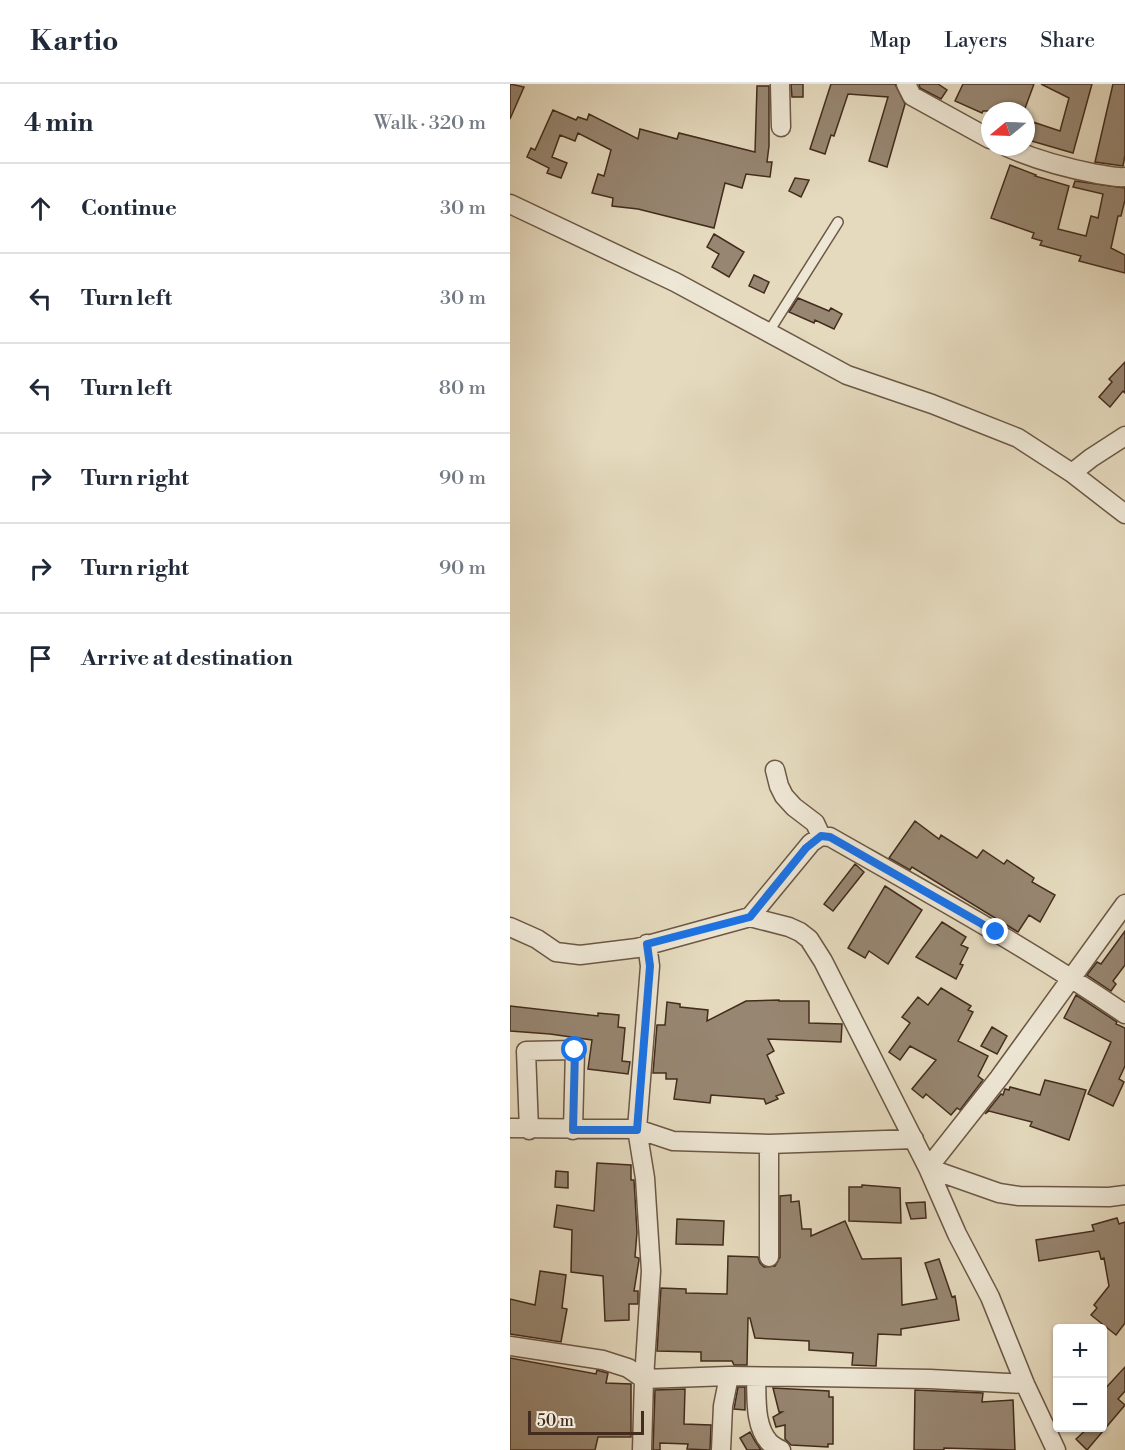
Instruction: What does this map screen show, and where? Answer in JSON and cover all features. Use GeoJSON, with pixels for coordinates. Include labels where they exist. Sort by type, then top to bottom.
{"type":"FeatureCollection","features":[{"type":"Feature","properties":{"kind":"street"},"geometry":{"type":"LineString","coordinates":[[780,84],[781,128]]}},
{"type":"Feature","properties":{"kind":"street"},"geometry":{"type":"LineString","coordinates":[[906,84],[912,96],[981,134]]}},
{"type":"Feature","properties":{"kind":"street"},"geometry":{"type":"LineString","coordinates":[[1028,156],[1086,172],[1125,177]]}},
{"type":"Feature","properties":{"kind":"street"},"geometry":{"type":"LineString","coordinates":[[510,204],[675,282],[847,375],[932,404],[1018,438],[1072,473],[1125,514]]}},
{"type":"Feature","properties":{"kind":"street"},"geometry":{"type":"LineString","coordinates":[[1072,473],[1125,436]]}},
{"type":"Feature","properties":{"kind":"street"},"geometry":{"type":"LineString","coordinates":[[775,770],[784,796],[815,823],[821,836]]}},
{"type":"Feature","properties":{"kind":"street"},"geometry":{"type":"LineString","coordinates":[[750,917],[806,848],[821,836],[830,837],[996,932],[1072,978],[1125,1014]]}},
{"type":"Feature","properties":{"kind":"street"},"geometry":{"type":"LineString","coordinates":[[928,1168],[999,1078],[1125,904]]}},
{"type":"Feature","properties":{"kind":"street"},"geometry":{"type":"LineString","coordinates":[[510,927],[537,939],[556,952],[566,954],[613,952],[637,948],[750,917],[789,927],[809,939],[823,961],[914,1139],[957,1234],[990,1297],[1025,1384],[1056,1450]]}},
{"type":"Feature","properties":{"kind":"street"},"geometry":{"type":"LineString","coordinates":[[642,1450],[651,1271],[645,1178],[637,1130],[650,966],[647,944]]}},
{"type":"Feature","properties":{"kind":"street"},"geometry":{"type":"LineString","coordinates":[[529,1130],[526,1051],[575,1050],[573,1130]]}},
{"type":"Feature","properties":{"kind":"street"},"geometry":{"type":"LineString","coordinates":[[510,1128],[637,1130],[673,1141],[769,1144],[914,1139]]}},
{"type":"Feature","properties":{"kind":"street"},"geometry":{"type":"LineString","coordinates":[[769,1144],[769,1257]]}},
{"type":"Feature","properties":{"kind":"street"},"geometry":{"type":"LineString","coordinates":[[928,1168],[999,1193],[1019,1196],[1108,1197],[1125,1195]]}},
{"type":"Feature","properties":{"kind":"street"},"geometry":{"type":"LineString","coordinates":[[510,1346],[603,1360],[628,1368],[644,1379],[729,1376],[930,1379],[1025,1384]]}},
{"type":"Feature","properties":{"kind":"street"},"geometry":{"type":"LineString","coordinates":[[721,1450],[723,1406],[729,1376]]}},
{"type":"Feature","properties":{"kind":"street"},"geometry":{"type":"LineString","coordinates":[[756,1377],[757,1409],[761,1426],[769,1442],[781,1450]]}},
{"type":"Feature","properties":{"kind":"lane"},"geometry":{"type":"LineString","coordinates":[[768,333],[838,222]]}},
{"type":"Feature","properties":{"kind":"building"},"geometry":{"type":"Polygon","coordinates":[[[510,84],[524,87],[510,119],[510,84]]]}},
{"type":"Feature","properties":{"kind":"building"},"geometry":{"type":"Polygon","coordinates":[[[791,84],[803,84],[803,97],[792,97],[791,84]]]}},
{"type":"Feature","properties":{"kind":"building"},"geometry":{"type":"Polygon","coordinates":[[[831,84],[895,84],[905,104],[887,167],[869,161],[888,97],[848,94],[834,136],[831,135],[825,154],[810,149],[831,84]]]}},
{"type":"Feature","properties":{"kind":"building"},"geometry":{"type":"Polygon","coordinates":[[[919,84],[938,84],[947,90],[941,99],[920,88],[919,84]]]}},
{"type":"Feature","properties":{"kind":"building"},"geometry":{"type":"Polygon","coordinates":[[[963,84],[1034,84],[1027,102],[981,102],[981,113],[955,101],[963,84]]]}},
{"type":"Feature","properties":{"kind":"building"},"geometry":{"type":"Polygon","coordinates":[[[1041,84],[1092,84],[1073,153],[1035,142],[1035,123],[1060,131],[1069,98],[1041,84]]]}},
{"type":"Feature","properties":{"kind":"building"},"geometry":{"type":"Polygon","coordinates":[[[1113,84],[1125,84],[1123,166],[1095,162],[1113,84]]]}},
{"type":"Feature","properties":{"kind":"building"},"geometry":{"type":"Polygon","coordinates":[[[757,86],[769,86],[767,162],[772,162],[770,177],[746,174],[742,188],[725,183],[714,228],[638,209],[612,206],[613,198],[592,193],[598,174],[604,176],[611,150],[578,133],[575,141],[560,135],[552,157],[567,163],[561,178],[547,173],[549,168],[527,157],[531,148],[535,150],[553,110],[576,120],[578,117],[587,120],[589,114],[638,139],[640,129],[677,139],[679,133],[755,152],[757,86]]]}},
{"type":"Feature","properties":{"kind":"building"},"geometry":{"type":"Polygon","coordinates":[[[1010,165],[1035,176],[1069,186],[1058,229],[1086,236],[1091,216],[1098,218],[1103,194],[1073,187],[1075,181],[1125,188],[1125,200],[1121,216],[1118,216],[1111,248],[1125,255],[1125,273],[1079,261],[1081,256],[1040,245],[1042,241],[1032,238],[1034,233],[991,218],[1010,165]]]}},
{"type":"Feature","properties":{"kind":"building"},"geometry":{"type":"Polygon","coordinates":[[[795,178],[809,180],[801,197],[789,191],[795,178]]]}},
{"type":"Feature","properties":{"kind":"building"},"geometry":{"type":"Polygon","coordinates":[[[714,234],[744,252],[729,277],[712,267],[719,254],[707,247],[714,234]]]}},
{"type":"Feature","properties":{"kind":"building"},"geometry":{"type":"Polygon","coordinates":[[[754,275],[769,282],[764,293],[749,286],[754,275]]]}},
{"type":"Feature","properties":{"kind":"building"},"geometry":{"type":"Polygon","coordinates":[[[798,298],[829,311],[831,308],[842,314],[834,329],[789,312],[798,298]]]}},
{"type":"Feature","properties":{"kind":"building"},"geometry":{"type":"Polygon","coordinates":[[[1125,362],[1125,393],[1123,391],[1110,407],[1099,397],[1112,382],[1109,379],[1125,362]]]}},
{"type":"Feature","properties":{"kind":"building"},"geometry":{"type":"Polygon","coordinates":[[[915,821],[939,839],[941,835],[977,858],[983,850],[1004,864],[1007,860],[1034,878],[1032,882],[1055,895],[1040,922],[1029,915],[1018,932],[912,867],[910,870],[889,858],[915,821]]]}},
{"type":"Feature","properties":{"kind":"building"},"geometry":{"type":"Polygon","coordinates":[[[855,864],[864,872],[833,911],[824,904],[855,864]]]}},
{"type":"Feature","properties":{"kind":"building"},"geometry":{"type":"Polygon","coordinates":[[[885,886],[922,910],[888,964],[869,951],[865,958],[848,948],[885,886]]]}},
{"type":"Feature","properties":{"kind":"building"},"geometry":{"type":"Polygon","coordinates":[[[942,922],[966,937],[961,945],[968,948],[956,979],[916,957],[942,922]]]}},
{"type":"Feature","properties":{"kind":"building"},"geometry":{"type":"Polygon","coordinates":[[[1125,931],[1125,965],[1113,981],[1116,984],[1111,991],[1087,975],[1097,962],[1101,964],[1125,931]]]}},
{"type":"Feature","properties":{"kind":"building"},"geometry":{"type":"Polygon","coordinates":[[[941,988],[971,1006],[968,1010],[973,1012],[958,1041],[988,1056],[978,1076],[983,1080],[960,1110],[957,1108],[951,1115],[926,1094],[923,1098],[912,1089],[936,1060],[910,1046],[900,1060],[889,1052],[910,1023],[902,1017],[918,997],[928,1005],[941,988]]]}},
{"type":"Feature","properties":{"kind":"building"},"geometry":{"type":"Polygon","coordinates":[[[1076,995],[1125,1028],[1125,1066],[1119,1079],[1124,1082],[1113,1106],[1088,1094],[1111,1042],[1064,1018],[1076,995]]]}},
{"type":"Feature","properties":{"kind":"building"},"geometry":{"type":"Polygon","coordinates":[[[746,1001],[809,1001],[809,1023],[842,1024],[841,1042],[768,1039],[774,1051],[767,1055],[784,1093],[776,1096],[778,1099],[766,1104],[764,1099],[711,1095],[710,1103],[674,1099],[677,1079],[666,1079],[666,1073],[653,1073],[657,1025],[665,1025],[667,1002],[680,1004],[680,1007],[708,1010],[707,1021],[746,1001]]]}},
{"type":"Feature","properties":{"kind":"building"},"geometry":{"type":"Polygon","coordinates":[[[510,1006],[598,1016],[598,1013],[619,1015],[618,1027],[625,1028],[622,1061],[630,1062],[628,1074],[588,1069],[592,1040],[510,1031],[510,1006]]]}},
{"type":"Feature","properties":{"kind":"building"},"geometry":{"type":"Polygon","coordinates":[[[992,1027],[1007,1036],[997,1054],[981,1046],[992,1027]]]}},
{"type":"Feature","properties":{"kind":"building"},"geometry":{"type":"Polygon","coordinates":[[[1045,1080],[1086,1090],[1069,1140],[1030,1126],[1032,1122],[989,1111],[985,1114],[1001,1094],[1003,1095],[1005,1089],[1009,1090],[1010,1087],[1040,1095],[1045,1080]]]}},
{"type":"Feature","properties":{"kind":"building"},"geometry":{"type":"Polygon","coordinates":[[[597,1163],[631,1165],[637,1232],[635,1257],[639,1260],[634,1291],[638,1291],[638,1304],[629,1304],[629,1320],[605,1321],[603,1276],[571,1272],[572,1230],[554,1227],[557,1205],[594,1211],[597,1163]]]}},
{"type":"Feature","properties":{"kind":"building"},"geometry":{"type":"Polygon","coordinates":[[[556,1171],[568,1172],[568,1188],[555,1187],[556,1171]]]}},
{"type":"Feature","properties":{"kind":"building"},"geometry":{"type":"Polygon","coordinates":[[[862,1185],[900,1188],[901,1223],[849,1221],[849,1187],[862,1187],[862,1185]]]}},
{"type":"Feature","properties":{"kind":"building"},"geometry":{"type":"Polygon","coordinates":[[[791,1195],[791,1202],[799,1201],[802,1229],[811,1229],[811,1236],[845,1221],[862,1259],[901,1258],[902,1305],[937,1299],[925,1263],[939,1259],[952,1297],[955,1296],[959,1320],[901,1329],[901,1335],[878,1334],[876,1366],[852,1365],[853,1353],[809,1350],[809,1341],[755,1338],[750,1318],[748,1318],[747,1365],[734,1365],[732,1361],[701,1361],[701,1352],[657,1351],[661,1288],[686,1289],[686,1293],[727,1294],[728,1256],[758,1257],[764,1267],[775,1266],[780,1257],[780,1196],[791,1195]]]}},
{"type":"Feature","properties":{"kind":"building"},"geometry":{"type":"Polygon","coordinates":[[[925,1202],[926,1218],[911,1219],[906,1203],[925,1202]]]}},
{"type":"Feature","properties":{"kind":"building"},"geometry":{"type":"Polygon","coordinates":[[[1117,1218],[1119,1224],[1125,1222],[1125,1323],[1116,1335],[1107,1328],[1107,1324],[1102,1324],[1091,1315],[1097,1308],[1094,1305],[1109,1286],[1104,1258],[1101,1259],[1099,1251],[1039,1261],[1036,1240],[1094,1231],[1092,1225],[1117,1218]]]}},
{"type":"Feature","properties":{"kind":"building"},"geometry":{"type":"Polygon","coordinates":[[[677,1219],[724,1221],[723,1245],[676,1244],[677,1219]]]}},
{"type":"Feature","properties":{"kind":"building"},"geometry":{"type":"Polygon","coordinates":[[[540,1271],[566,1275],[562,1308],[567,1309],[561,1342],[510,1334],[510,1299],[535,1305],[540,1271]]]}},
{"type":"Feature","properties":{"kind":"building"},"geometry":{"type":"Polygon","coordinates":[[[510,1358],[596,1374],[597,1370],[608,1373],[606,1383],[631,1384],[631,1437],[598,1437],[595,1450],[510,1450],[510,1358]]]}},
{"type":"Feature","properties":{"kind":"building"},"geometry":{"type":"Polygon","coordinates":[[[1125,1367],[1125,1391],[1118,1399],[1125,1405],[1107,1426],[1107,1387],[1125,1367]]]}},
{"type":"Feature","properties":{"kind":"building"},"geometry":{"type":"Polygon","coordinates":[[[738,1387],[745,1387],[745,1410],[734,1409],[738,1387]]]}},
{"type":"Feature","properties":{"kind":"building"},"geometry":{"type":"Polygon","coordinates":[[[773,1388],[829,1391],[829,1397],[833,1397],[833,1444],[828,1444],[828,1447],[791,1445],[785,1439],[785,1425],[776,1427],[773,1417],[782,1412],[779,1412],[773,1388]]]}},
{"type":"Feature","properties":{"kind":"building"},"geometry":{"type":"Polygon","coordinates":[[[685,1389],[684,1424],[711,1425],[710,1450],[687,1449],[688,1444],[660,1443],[660,1450],[653,1450],[655,1390],[685,1389]]]}},
{"type":"Feature","properties":{"kind":"building"},"geometry":{"type":"Polygon","coordinates":[[[915,1390],[983,1393],[982,1402],[1013,1400],[1015,1450],[944,1448],[944,1450],[914,1450],[915,1390]]]}},
{"type":"Feature","properties":{"kind":"building"},"geometry":{"type":"Polygon","coordinates":[[[750,1432],[761,1450],[747,1450],[740,1438],[750,1432]]]}},
{"type":"Feature","properties":{"kind":"building"},"geometry":{"type":"Polygon","coordinates":[[[1084,1432],[1102,1432],[1087,1450],[1076,1439],[1084,1432]]]}},
{"type":"Feature","properties":{"kind":"route"},"geometry":{"type":"LineString","coordinates":[[575,1050],[573,1130],[637,1130],[650,966],[647,944],[750,917],[806,848],[821,836],[830,837],[996,932]]}}]}
